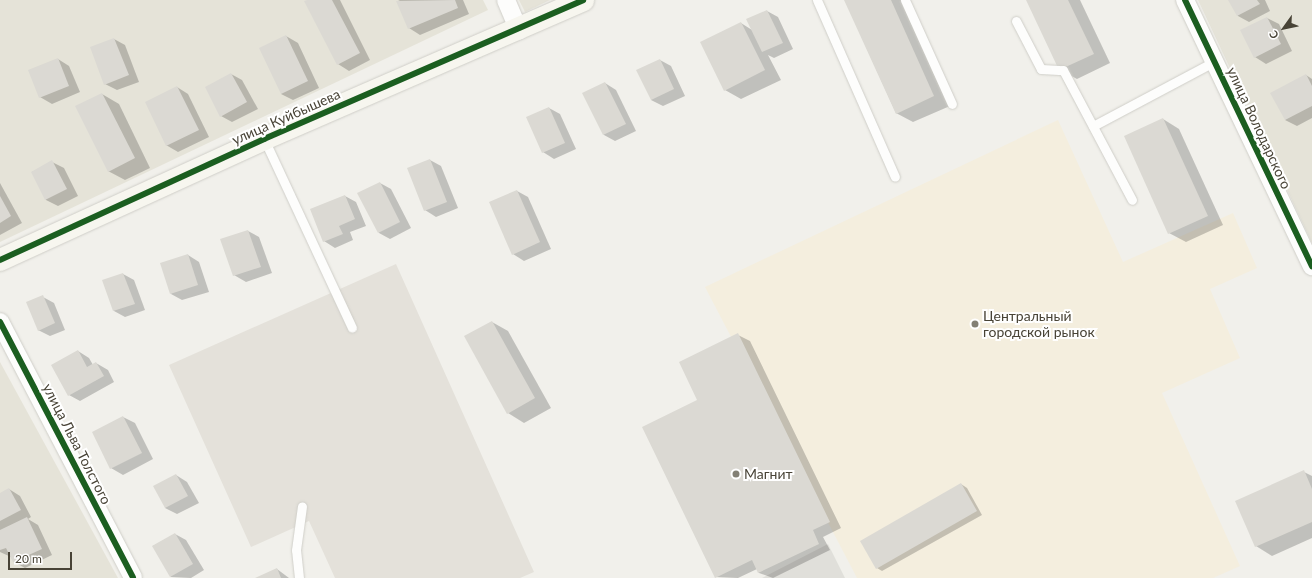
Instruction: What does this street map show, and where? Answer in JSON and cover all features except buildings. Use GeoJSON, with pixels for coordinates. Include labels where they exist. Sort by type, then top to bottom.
{"type":"FeatureCollection","features":[{"type":"Feature","properties":{"kind":"street"},"geometry":{"type":"LineString","coordinates":[[506,0],[519,30]]}},
{"type":"Feature","properties":{"kind":"street","name":"улица Куйбышева"},"geometry":{"type":"LineString","coordinates":[[0,260],[264,139],[519,30],[583,0]]}},
{"type":"Feature","properties":{"kind":"street","name":"улица Володарского"},"geometry":{"type":"LineString","coordinates":[[1185,0],[1312,266]]}},
{"type":"Feature","properties":{"kind":"street","name":"улица Льва Толстого"},"geometry":{"type":"LineString","coordinates":[[0,322],[133,578]]}},
{"type":"Feature","properties":{"kind":"lane"},"geometry":{"type":"LineString","coordinates":[[817,0],[895,177]]}},
{"type":"Feature","properties":{"kind":"lane"},"geometry":{"type":"LineString","coordinates":[[905,0],[952,104]]}},
{"type":"Feature","properties":{"kind":"lane"},"geometry":{"type":"LineString","coordinates":[[1016,21],[1041,68],[1063,70],[1132,200]]}},
{"type":"Feature","properties":{"kind":"lane"},"geometry":{"type":"LineString","coordinates":[[1093,126],[1214,61]]}},
{"type":"Feature","properties":{"kind":"lane"},"geometry":{"type":"LineString","coordinates":[[264,139],[352,328]]}},
{"type":"Feature","properties":{"kind":"lane"},"geometry":{"type":"LineString","coordinates":[[299,578],[296,550],[302,506]]}},
{"type":"Feature","properties":{"kind":"shaded area"},"geometry":{"type":"Polygon","coordinates":[[[0,0],[483,0],[488,10],[0,242],[0,0]]]}},
{"type":"Feature","properties":{"kind":"shaded area"},"geometry":{"type":"Polygon","coordinates":[[[519,0],[550,0],[525,12],[519,0]]]}},
{"type":"Feature","properties":{"kind":"shaded area"},"geometry":{"type":"Polygon","coordinates":[[[1198,0],[1312,0],[1312,243],[1198,0]]]}},
{"type":"Feature","properties":{"kind":"shaded area","name":"Центральный городской рынок"},"geometry":{"type":"Polygon","coordinates":[[[1058,120],[1123,262],[1233,213],[1257,268],[1210,289],[1240,358],[1162,393],[1240,566],[1213,578],[857,578],[705,287],[1058,120]]]}},
{"type":"Feature","properties":{"kind":"shaded area"},"geometry":{"type":"Polygon","coordinates":[[[396,264],[534,572],[520,578],[335,578],[309,521],[251,547],[169,365],[396,264]]]}},
{"type":"Feature","properties":{"kind":"shaded area"},"geometry":{"type":"Polygon","coordinates":[[[0,362],[118,578],[0,578],[0,362]]]}},
{"type":"Feature","properties":{"kind":"shaded area"},"geometry":{"type":"Polygon","coordinates":[[[828,544],[845,578],[762,578],[828,544]]]}},
{"type":"Feature","properties":{"kind":"cycle path"},"geometry":{"type":"LineString","coordinates":[[0,260],[264,139],[583,0]]}},
{"type":"Feature","properties":{"kind":"cycle path"},"geometry":{"type":"LineString","coordinates":[[1185,0],[1312,266]]}},
{"type":"Feature","properties":{"kind":"cycle path"},"geometry":{"type":"LineString","coordinates":[[0,322],[133,578]]}},
{"type":"Feature","properties":{"kind":"place","name":"Центральный городской рынок"},"geometry":{"type":"Point","coordinates":[975,324]}},
{"type":"Feature","properties":{"kind":"place","name":"Магнит"},"geometry":{"type":"Point","coordinates":[736,474]}}]}
